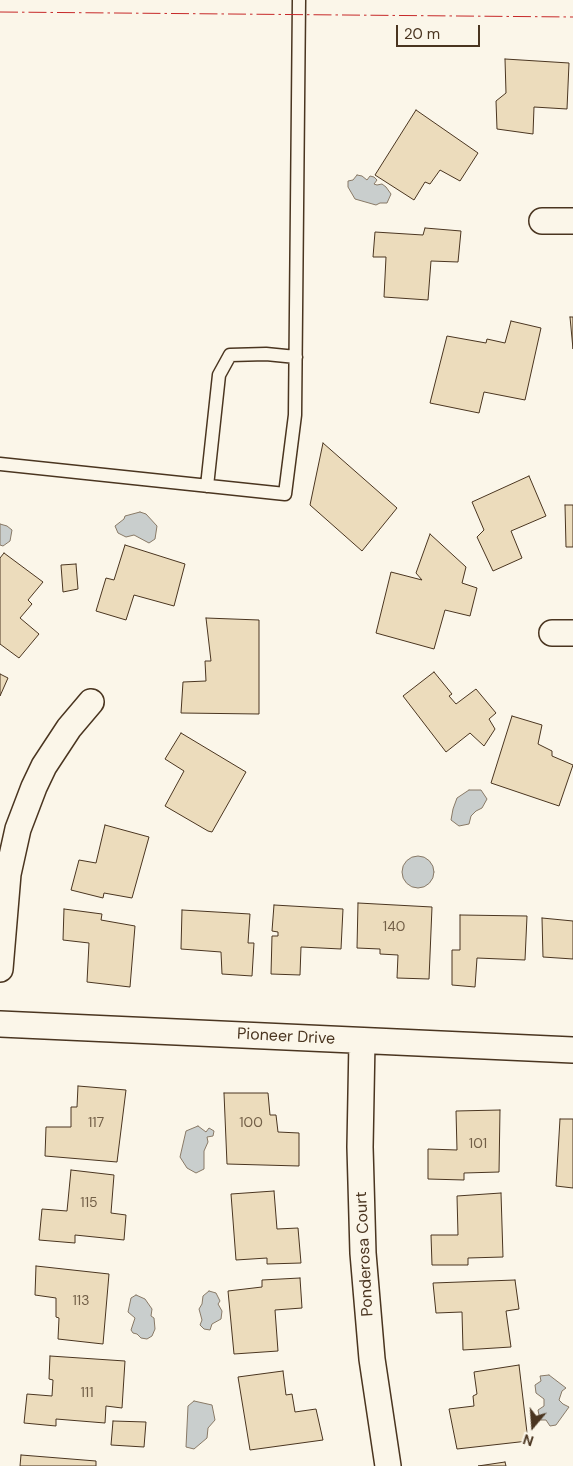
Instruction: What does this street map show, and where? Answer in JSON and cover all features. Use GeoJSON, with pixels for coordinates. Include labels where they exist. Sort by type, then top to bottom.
{"type":"FeatureCollection","features":[{"type":"Feature","properties":{"kind":"street"},"geometry":{"type":"LineString","coordinates":[[542,221],[573,221]]}},
{"type":"Feature","properties":{"kind":"street"},"geometry":{"type":"LineString","coordinates":[[0,968],[8,874],[18,829],[44,766],[69,728],[91,702]]}},
{"type":"Feature","properties":{"kind":"street","name":"Pioneer Drive"},"geometry":{"type":"LineString","coordinates":[[0,1024],[573,1050]]}},
{"type":"Feature","properties":{"kind":"street","name":"Ponderosa Court"},"geometry":{"type":"LineString","coordinates":[[362,1041],[360,1147],[364,1254],[372,1359],[388,1466]]}},
{"type":"Feature","properties":{"kind":"lane"},"geometry":{"type":"LineString","coordinates":[[0,464],[285,494],[295,415],[299,0]]}},
{"type":"Feature","properties":{"kind":"lane"},"geometry":{"type":"LineString","coordinates":[[207,486],[219,375],[230,355],[266,354],[296,356]]}},
{"type":"Feature","properties":{"kind":"shaded area"},"geometry":{"type":"Polygon","coordinates":[[[357,175],[367,180],[370,176],[374,177],[377,180],[374,184],[382,184],[386,187],[391,194],[387,203],[376,205],[355,199],[348,187],[348,181],[353,180],[357,175]]]}},
{"type":"Feature","properties":{"kind":"shaded area"},"geometry":{"type":"Polygon","coordinates":[[[140,512],[146,514],[157,526],[155,539],[149,543],[134,535],[126,537],[118,533],[115,526],[125,516],[140,512]]]}},
{"type":"Feature","properties":{"kind":"shaded area"},"geometry":{"type":"Polygon","coordinates":[[[0,524],[12,530],[10,541],[3,546],[0,545],[0,524]]]}},
{"type":"Feature","properties":{"kind":"shaded area"},"geometry":{"type":"Polygon","coordinates":[[[469,790],[481,790],[487,799],[482,808],[471,816],[469,824],[459,826],[451,820],[453,809],[457,798],[469,790]]]}},
{"type":"Feature","properties":{"kind":"shaded area"},"geometry":{"type":"Polygon","coordinates":[[[418,856],[429,861],[434,872],[429,883],[418,888],[407,883],[402,872],[407,861],[418,856]]]}},
{"type":"Feature","properties":{"kind":"shaded area"},"geometry":{"type":"Polygon","coordinates":[[[198,1126],[206,1132],[209,1128],[214,1131],[213,1136],[207,1137],[208,1142],[204,1151],[204,1169],[196,1173],[187,1168],[180,1157],[186,1131],[198,1126]]]}},
{"type":"Feature","properties":{"kind":"shaded area"},"geometry":{"type":"Polygon","coordinates":[[[209,1291],[216,1293],[220,1301],[218,1304],[222,1311],[221,1319],[212,1324],[210,1330],[204,1329],[200,1325],[202,1320],[199,1309],[203,1296],[209,1291]]]}},
{"type":"Feature","properties":{"kind":"shaded area"},"geometry":{"type":"Polygon","coordinates":[[[136,1295],[145,1299],[152,1309],[151,1316],[154,1318],[155,1329],[152,1336],[147,1339],[141,1338],[131,1330],[135,1318],[128,1312],[131,1298],[136,1295]]]}},
{"type":"Feature","properties":{"kind":"shaded area"},"geometry":{"type":"Polygon","coordinates":[[[549,1375],[566,1388],[562,1391],[559,1400],[569,1407],[556,1425],[550,1426],[546,1420],[540,1420],[538,1410],[544,1406],[544,1399],[536,1393],[535,1385],[541,1381],[540,1376],[549,1375]]]}},
{"type":"Feature","properties":{"kind":"shaded area"},"geometry":{"type":"Polygon","coordinates":[[[194,1401],[212,1405],[215,1420],[208,1428],[207,1438],[194,1449],[186,1447],[188,1406],[194,1401]]]}},
{"type":"Feature","properties":{"kind":"building"},"geometry":{"type":"Polygon","coordinates":[[[505,59],[569,63],[567,109],[534,107],[533,134],[497,129],[496,101],[506,93],[505,59]]]}},
{"type":"Feature","properties":{"kind":"building"},"geometry":{"type":"Polygon","coordinates":[[[416,110],[478,153],[460,181],[440,170],[430,184],[425,182],[414,200],[375,175],[416,110]]]}},
{"type":"Feature","properties":{"kind":"building"},"geometry":{"type":"Polygon","coordinates":[[[425,228],[461,231],[458,262],[431,261],[428,300],[384,297],[386,257],[373,257],[375,232],[423,235],[425,228]]]}},
{"type":"Feature","properties":{"kind":"building"},"geometry":{"type":"Polygon","coordinates":[[[570,317],[573,317],[573,349],[570,317]]]}},
{"type":"Feature","properties":{"kind":"building"},"geometry":{"type":"Polygon","coordinates":[[[511,321],[541,328],[525,400],[484,392],[479,413],[430,403],[447,336],[486,343],[487,339],[505,343],[511,321]]]}},
{"type":"Feature","properties":{"kind":"building"},"geometry":{"type":"Polygon","coordinates":[[[323,443],[397,508],[362,551],[310,505],[323,443]]]}},
{"type":"Feature","properties":{"kind":"building"},"geometry":{"type":"Polygon","coordinates":[[[529,476],[546,516],[511,531],[522,558],[493,571],[477,537],[484,530],[472,502],[529,476]]]}},
{"type":"Feature","properties":{"kind":"building"},"geometry":{"type":"Polygon","coordinates":[[[565,505],[573,505],[573,547],[566,547],[565,505]]]}},
{"type":"Feature","properties":{"kind":"building"},"geometry":{"type":"Polygon","coordinates":[[[430,534],[466,567],[462,583],[477,588],[470,616],[445,610],[434,649],[376,633],[391,572],[422,580],[416,573],[430,534]]]}},
{"type":"Feature","properties":{"kind":"building"},"geometry":{"type":"Polygon","coordinates":[[[125,545],[185,564],[174,606],[134,595],[126,620],[96,611],[106,578],[114,580],[125,545]]]}},
{"type":"Feature","properties":{"kind":"building"},"geometry":{"type":"Polygon","coordinates":[[[4,553],[43,582],[28,600],[32,604],[20,618],[39,634],[19,658],[0,644],[0,558],[4,553]]]}},
{"type":"Feature","properties":{"kind":"building"},"geometry":{"type":"Polygon","coordinates":[[[76,564],[78,589],[63,592],[61,565],[76,564]]]}},
{"type":"Feature","properties":{"kind":"building"},"geometry":{"type":"Polygon","coordinates":[[[206,618],[259,620],[259,714],[181,713],[183,682],[206,681],[205,661],[211,661],[206,618]]]}},
{"type":"Feature","properties":{"kind":"building"},"geometry":{"type":"Polygon","coordinates":[[[434,672],[452,694],[449,696],[456,704],[476,689],[496,713],[489,719],[495,729],[484,746],[470,733],[446,752],[403,696],[434,672]]]}},
{"type":"Feature","properties":{"kind":"building"},"geometry":{"type":"Polygon","coordinates":[[[0,674],[8,678],[0,696],[0,674]]]}},
{"type":"Feature","properties":{"kind":"building"},"geometry":{"type":"Polygon","coordinates":[[[512,716],[542,725],[538,744],[552,751],[552,756],[573,765],[559,806],[491,783],[512,716]]]}},
{"type":"Feature","properties":{"kind":"building"},"geometry":{"type":"Polygon","coordinates":[[[181,733],[246,772],[212,832],[165,806],[184,771],[165,759],[181,733]]]}},
{"type":"Feature","properties":{"kind":"building"},"geometry":{"type":"Polygon","coordinates":[[[105,825],[149,837],[132,898],[104,893],[103,898],[71,890],[79,860],[96,863],[105,825]]]}},
{"type":"Feature","properties":{"kind":"building"},"geometry":{"type":"Polygon","coordinates":[[[358,903],[432,907],[429,979],[397,978],[398,955],[380,954],[380,949],[357,948],[358,903]]]}},
{"type":"Feature","properties":{"kind":"building"},"geometry":{"type":"Polygon","coordinates":[[[274,905],[343,909],[341,949],[301,947],[300,975],[271,974],[272,936],[278,936],[278,932],[272,931],[274,905]]]}},
{"type":"Feature","properties":{"kind":"building"},"geometry":{"type":"Polygon","coordinates":[[[64,909],[102,914],[101,920],[135,926],[130,987],[87,982],[89,943],[63,940],[64,909]]]}},
{"type":"Feature","properties":{"kind":"building"},"geometry":{"type":"Polygon","coordinates":[[[182,910],[250,914],[248,943],[254,943],[252,976],[222,974],[221,952],[181,949],[182,910]]]}},
{"type":"Feature","properties":{"kind":"building"},"geometry":{"type":"Polygon","coordinates":[[[460,915],[527,916],[525,960],[477,958],[475,987],[452,985],[452,950],[460,950],[460,915]]]}},
{"type":"Feature","properties":{"kind":"building"},"geometry":{"type":"Polygon","coordinates":[[[542,918],[573,921],[573,959],[543,957],[542,918]]]}},
{"type":"Feature","properties":{"kind":"building"},"geometry":{"type":"Polygon","coordinates":[[[78,1086],[126,1090],[117,1162],[45,1156],[46,1127],[71,1127],[71,1107],[77,1107],[78,1086]]]}},
{"type":"Feature","properties":{"kind":"building"},"geometry":{"type":"Polygon","coordinates":[[[224,1093],[268,1093],[270,1115],[276,1115],[278,1132],[299,1133],[299,1166],[227,1164],[224,1093]]]}},
{"type":"Feature","properties":{"kind":"building"},"geometry":{"type":"Polygon","coordinates":[[[500,1110],[499,1172],[464,1173],[464,1180],[428,1179],[428,1149],[457,1150],[456,1111],[500,1110]]]}},
{"type":"Feature","properties":{"kind":"building"},"geometry":{"type":"Polygon","coordinates":[[[560,1119],[573,1119],[573,1188],[556,1186],[560,1119]]]}},
{"type":"Feature","properties":{"kind":"building"},"geometry":{"type":"Polygon","coordinates":[[[71,1170],[114,1175],[111,1213],[126,1215],[124,1240],[75,1235],[75,1243],[39,1240],[42,1209],[67,1211],[71,1170]]]}},
{"type":"Feature","properties":{"kind":"building"},"geometry":{"type":"Polygon","coordinates":[[[274,1191],[277,1229],[298,1228],[301,1263],[267,1264],[267,1258],[236,1260],[231,1194],[274,1191]]]}},
{"type":"Feature","properties":{"kind":"building"},"geometry":{"type":"Polygon","coordinates":[[[501,1193],[503,1257],[468,1258],[468,1265],[432,1265],[431,1235],[458,1235],[457,1196],[501,1193]]]}},
{"type":"Feature","properties":{"kind":"building"},"geometry":{"type":"Polygon","coordinates":[[[36,1266],[109,1274],[103,1344],[58,1339],[59,1318],[56,1317],[56,1298],[35,1295],[36,1266]]]}},
{"type":"Feature","properties":{"kind":"building"},"geometry":{"type":"Polygon","coordinates":[[[300,1278],[302,1308],[275,1310],[278,1351],[234,1354],[228,1291],[262,1287],[262,1280],[300,1278]]]}},
{"type":"Feature","properties":{"kind":"building"},"geometry":{"type":"Polygon","coordinates":[[[515,1280],[519,1309],[506,1311],[511,1347],[463,1350],[462,1312],[436,1313],[433,1283],[515,1280]]]}},
{"type":"Feature","properties":{"kind":"building"},"geometry":{"type":"Polygon","coordinates":[[[50,1356],[125,1361],[122,1408],[106,1406],[105,1423],[56,1419],[56,1426],[24,1423],[27,1394],[52,1396],[53,1380],[49,1379],[50,1356]]]}},
{"type":"Feature","properties":{"kind":"building"},"geometry":{"type":"Polygon","coordinates":[[[519,1365],[528,1441],[457,1449],[449,1409],[474,1406],[473,1396],[477,1394],[474,1372],[519,1365]]]}},
{"type":"Feature","properties":{"kind":"building"},"geometry":{"type":"Polygon","coordinates":[[[283,1371],[286,1395],[292,1394],[295,1412],[316,1409],[323,1440],[250,1450],[238,1377],[283,1371]]]}},
{"type":"Feature","properties":{"kind":"building"},"geometry":{"type":"Polygon","coordinates":[[[113,1421],[146,1422],[144,1447],[111,1445],[113,1421]]]}},
{"type":"Feature","properties":{"kind":"building"},"geometry":{"type":"Polygon","coordinates":[[[21,1455],[96,1461],[96,1466],[20,1466],[21,1455]]]}},
{"type":"Feature","properties":{"kind":"building"},"geometry":{"type":"Polygon","coordinates":[[[505,1462],[506,1466],[478,1466],[505,1462]]]}},
{"type":"Feature","properties":{"kind":"power"},"geometry":{"type":"LineString","coordinates":[[0,12],[573,17]]}}]}
